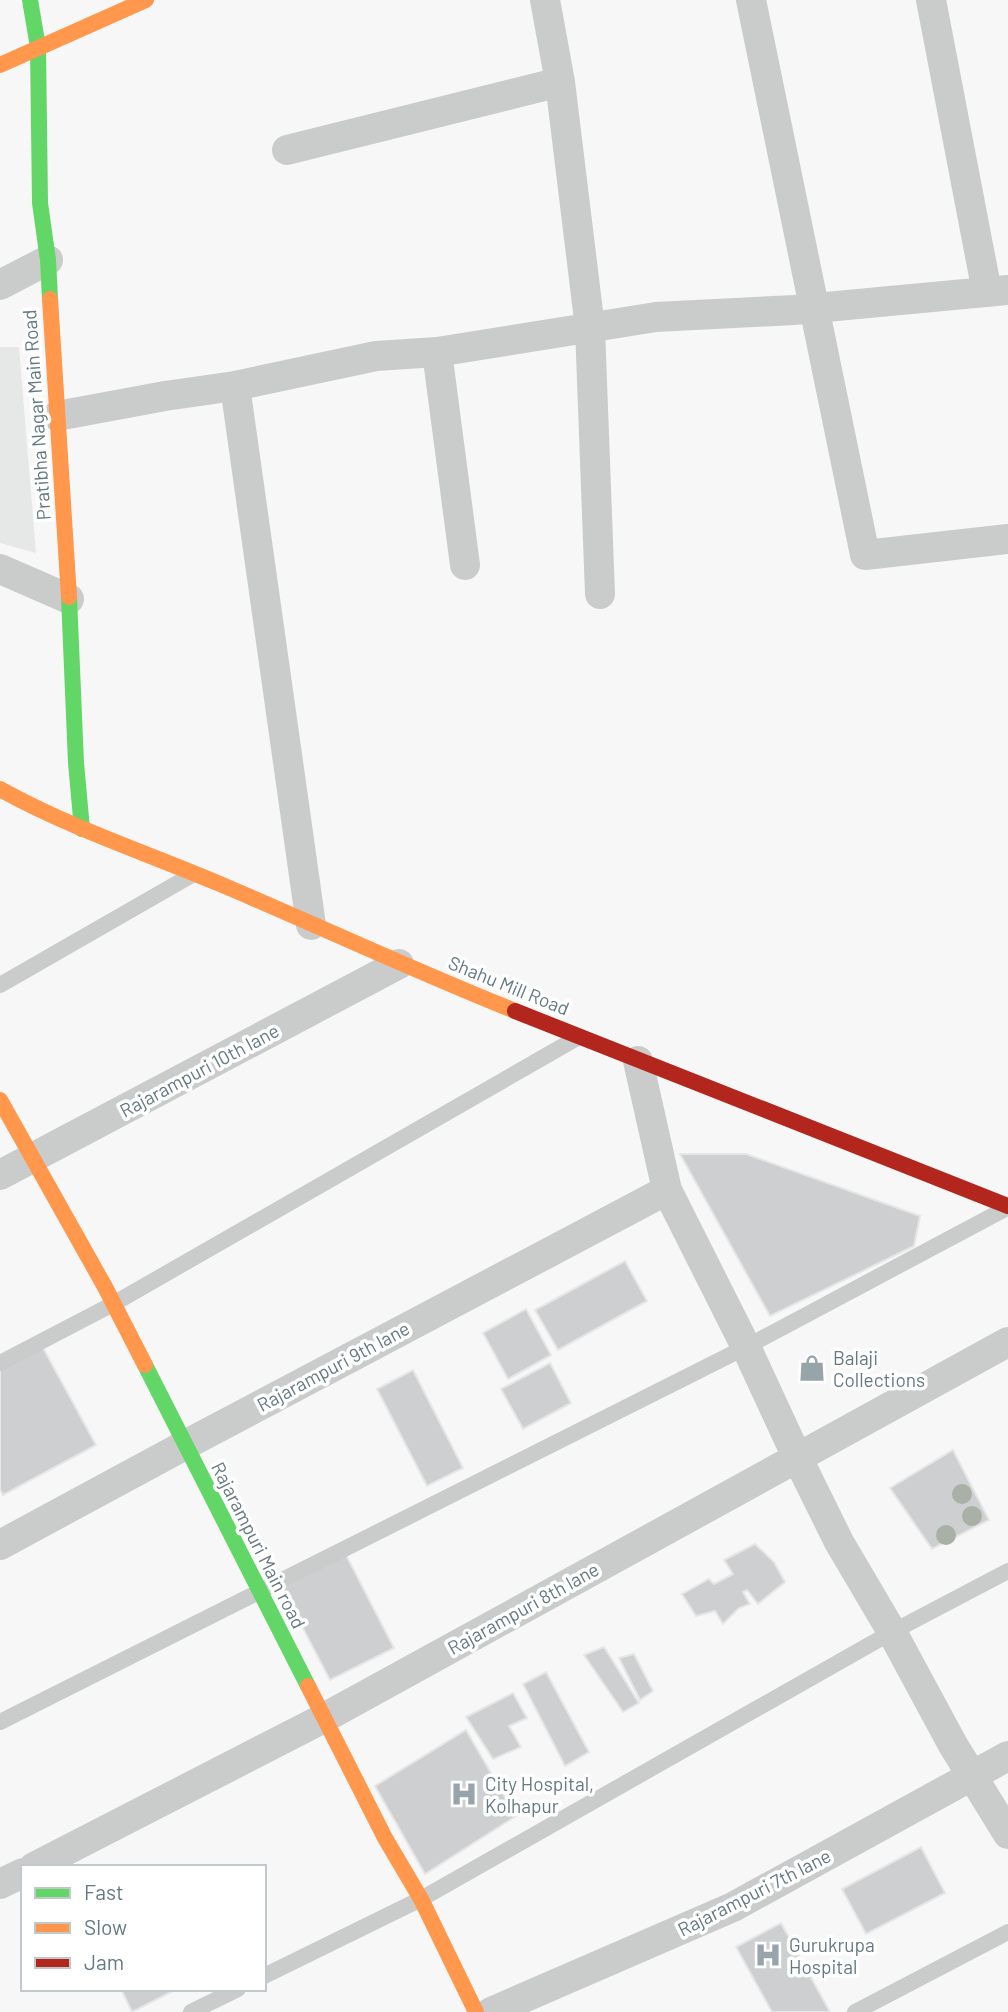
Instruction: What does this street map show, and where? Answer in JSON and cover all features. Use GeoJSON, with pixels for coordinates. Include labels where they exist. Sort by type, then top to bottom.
{"type":"FeatureCollection","features":[{"type":"Feature","properties":{"kind":"street","name":"Pratibha Nagar Main Road"},"geometry":{"type":"LineString","coordinates":[[30,0],[38,47],[40,203],[48,260],[69,599],[76,763],[82,828]]}},
{"type":"Feature","properties":{"kind":"street"},"geometry":{"type":"LineString","coordinates":[[0,65],[146,0]]}},
{"type":"Feature","properties":{"kind":"street"},"geometry":{"type":"LineString","coordinates":[[545,0],[560,82],[590,328],[600,594]]}},
{"type":"Feature","properties":{"kind":"street"},"geometry":{"type":"LineString","coordinates":[[751,0],[865,555],[1008,538]]}},
{"type":"Feature","properties":{"kind":"street"},"geometry":{"type":"LineString","coordinates":[[57,416],[235,386],[376,356],[437,352],[656,317],[814,308],[998,291],[931,0]]}},
{"type":"Feature","properties":{"kind":"street"},"geometry":{"type":"LineString","coordinates":[[287,150],[560,82]]}},
{"type":"Feature","properties":{"kind":"street"},"geometry":{"type":"LineString","coordinates":[[0,285],[48,260]]}},
{"type":"Feature","properties":{"kind":"street"},"geometry":{"type":"LineString","coordinates":[[437,352],[465,565]]}},
{"type":"Feature","properties":{"kind":"street"},"geometry":{"type":"LineString","coordinates":[[235,386],[311,925]]}},
{"type":"Feature","properties":{"kind":"street"},"geometry":{"type":"LineString","coordinates":[[0,569],[69,599]]}},
{"type":"Feature","properties":{"kind":"street","name":"Shahu Mill Road"},"geometry":{"type":"LineString","coordinates":[[0,789],[82,828],[195,873],[399,964],[581,1036],[638,1062],[1008,1207]]}},
{"type":"Feature","properties":{"kind":"street","name":"Rajarampuri 10th lane"},"geometry":{"type":"LineString","coordinates":[[0,1175],[399,964]]}},
{"type":"Feature","properties":{"kind":"street"},"geometry":{"type":"LineString","coordinates":[[638,1062],[667,1189],[839,1542],[972,1777],[1008,1834]]}},
{"type":"Feature","properties":{"kind":"street","name":"Rajarampuri Main road"},"geometry":{"type":"LineString","coordinates":[[0,1100],[113,1304],[385,1838],[421,1899],[476,2012]]}},
{"type":"Feature","properties":{"kind":"street","name":"Rajarampuri 9th lane"},"geometry":{"type":"LineString","coordinates":[[0,1545],[667,1189]]}},
{"type":"Feature","properties":{"kind":"street","name":"Rajarampuri 8th lane"},"geometry":{"type":"LineString","coordinates":[[38,1865],[324,1718],[1008,1342]]}},
{"type":"Feature","properties":{"kind":"street","name":"Rajarampuri 7th lane"},"geometry":{"type":"LineString","coordinates":[[491,2012],[733,1907],[1008,1756]]}},
{"type":"Feature","properties":{"kind":"street"},"geometry":{"type":"LineString","coordinates":[[0,1884],[21,1874]]}},
{"type":"Feature","properties":{"kind":"lane"},"geometry":{"type":"LineString","coordinates":[[0,985],[195,873]]}},
{"type":"Feature","properties":{"kind":"lane"},"geometry":{"type":"LineString","coordinates":[[0,1363],[113,1304],[581,1036]]}},
{"type":"Feature","properties":{"kind":"lane"},"geometry":{"type":"LineString","coordinates":[[0,1722],[746,1347],[1008,1207]]}},
{"type":"Feature","properties":{"kind":"lane"},"geometry":{"type":"LineString","coordinates":[[266,1975],[421,1899],[892,1632],[1008,1571]]}},
{"type":"Feature","properties":{"kind":"lane"},"geometry":{"type":"LineString","coordinates":[[855,2012],[1008,1932]]}},
{"type":"Feature","properties":{"kind":"lane"},"geometry":{"type":"LineString","coordinates":[[191,2012],[234,1991]]}},
{"type":"Feature","properties":{"kind":"shaded area"},"geometry":{"type":"Polygon","coordinates":[[[0,347],[19,347],[36,553],[0,543],[0,347]]]}},
{"type":"Feature","properties":{"kind":"building"},"geometry":{"type":"Polygon","coordinates":[[[680,1154],[746,1154],[920,1216],[914,1246],[770,1316],[680,1154]]]}},
{"type":"Feature","properties":{"kind":"building"},"geometry":{"type":"Polygon","coordinates":[[[625,1261],[647,1301],[558,1350],[535,1310],[625,1261]]]}},
{"type":"Feature","properties":{"kind":"building"},"geometry":{"type":"Polygon","coordinates":[[[526,1309],[551,1355],[508,1379],[483,1333],[526,1309]]]}},
{"type":"Feature","properties":{"kind":"building"},"geometry":{"type":"Polygon","coordinates":[[[42,1346],[96,1445],[3,1495],[0,1489],[0,1369],[42,1346]]]}},
{"type":"Feature","properties":{"kind":"building"},"geometry":{"type":"Polygon","coordinates":[[[550,1363],[571,1403],[523,1429],[501,1389],[550,1363]]]}},
{"type":"Feature","properties":{"kind":"building"},"geometry":{"type":"Polygon","coordinates":[[[413,1370],[463,1468],[427,1486],[377,1389],[413,1370]]]}},
{"type":"Feature","properties":{"kind":"building"},"geometry":{"type":"Polygon","coordinates":[[[953,1450],[989,1520],[932,1549],[890,1488],[953,1450]]]}},
{"type":"Feature","properties":{"kind":"building"},"geometry":{"type":"Polygon","coordinates":[[[755,1544],[774,1562],[785,1582],[758,1604],[747,1590],[743,1592],[750,1604],[739,1608],[723,1624],[715,1611],[696,1616],[682,1594],[709,1579],[714,1584],[733,1574],[724,1560],[755,1544]]]}},
{"type":"Feature","properties":{"kind":"building"},"geometry":{"type":"Polygon","coordinates":[[[346,1555],[394,1648],[330,1680],[282,1588],[346,1555]]]}},
{"type":"Feature","properties":{"kind":"building"},"geometry":{"type":"Polygon","coordinates":[[[604,1647],[639,1703],[623,1712],[584,1655],[604,1647]]]}},
{"type":"Feature","properties":{"kind":"building"},"geometry":{"type":"Polygon","coordinates":[[[634,1654],[653,1691],[640,1700],[619,1658],[634,1654]]]}},
{"type":"Feature","properties":{"kind":"building"},"geometry":{"type":"Polygon","coordinates":[[[546,1672],[589,1752],[565,1766],[523,1684],[546,1672]]]}},
{"type":"Feature","properties":{"kind":"building"},"geometry":{"type":"Polygon","coordinates":[[[513,1693],[527,1718],[509,1726],[521,1747],[493,1759],[466,1717],[513,1693]]]}},
{"type":"Feature","properties":{"kind":"building"},"geometry":{"type":"Polygon","coordinates":[[[466,1730],[516,1816],[425,1874],[375,1786],[466,1730]]]}},
{"type":"Feature","properties":{"kind":"building"},"geometry":{"type":"Polygon","coordinates":[[[921,1847],[945,1893],[866,1934],[842,1889],[921,1847]]]}},
{"type":"Feature","properties":{"kind":"building"},"geometry":{"type":"Polygon","coordinates":[[[781,1923],[830,2012],[772,2012],[736,1947],[781,1923]]]}},
{"type":"Feature","properties":{"kind":"building"},"geometry":{"type":"Polygon","coordinates":[[[122,1991],[173,1991],[132,2012],[122,1991]]]}},
{"type":"Feature","properties":{"kind":"traffic: fast"},"geometry":{"type":"LineString","coordinates":[[30,0],[38,47],[40,203],[50,299]]}},
{"type":"Feature","properties":{"kind":"traffic: fast"},"geometry":{"type":"LineString","coordinates":[[69,597],[76,763],[82,829]]}},
{"type":"Feature","properties":{"kind":"traffic: fast"},"geometry":{"type":"LineString","coordinates":[[145,1365],[308,1686]]}},
{"type":"Feature","properties":{"kind":"traffic: slow"},"geometry":{"type":"LineString","coordinates":[[0,65],[146,0]]}},
{"type":"Feature","properties":{"kind":"traffic: slow"},"geometry":{"type":"LineString","coordinates":[[50,299],[69,597]]}},
{"type":"Feature","properties":{"kind":"traffic: slow"},"geometry":{"type":"LineString","coordinates":[[0,789],[81,828],[220,884],[515,1011]]}},
{"type":"Feature","properties":{"kind":"traffic: slow"},"geometry":{"type":"LineString","coordinates":[[0,1100],[105,1287],[145,1365]]}},
{"type":"Feature","properties":{"kind":"traffic: slow"},"geometry":{"type":"LineString","coordinates":[[308,1686],[385,1838],[421,1899],[476,2012]]}},
{"type":"Feature","properties":{"kind":"traffic: jam"},"geometry":{"type":"LineString","coordinates":[[515,1011],[1008,1206]]}},
{"type":"Feature","properties":{"kind":"place","name":"Balaji Collections"},"geometry":{"type":"Point","coordinates":[812,1368]}},
{"type":"Feature","properties":{"kind":"place","name":"City Hospital, Kolhapur"},"geometry":{"type":"Point","coordinates":[464,1794]}},
{"type":"Feature","properties":{"kind":"place","name":"Gurukrupa Hospital"},"geometry":{"type":"Point","coordinates":[768,1955]}}]}
